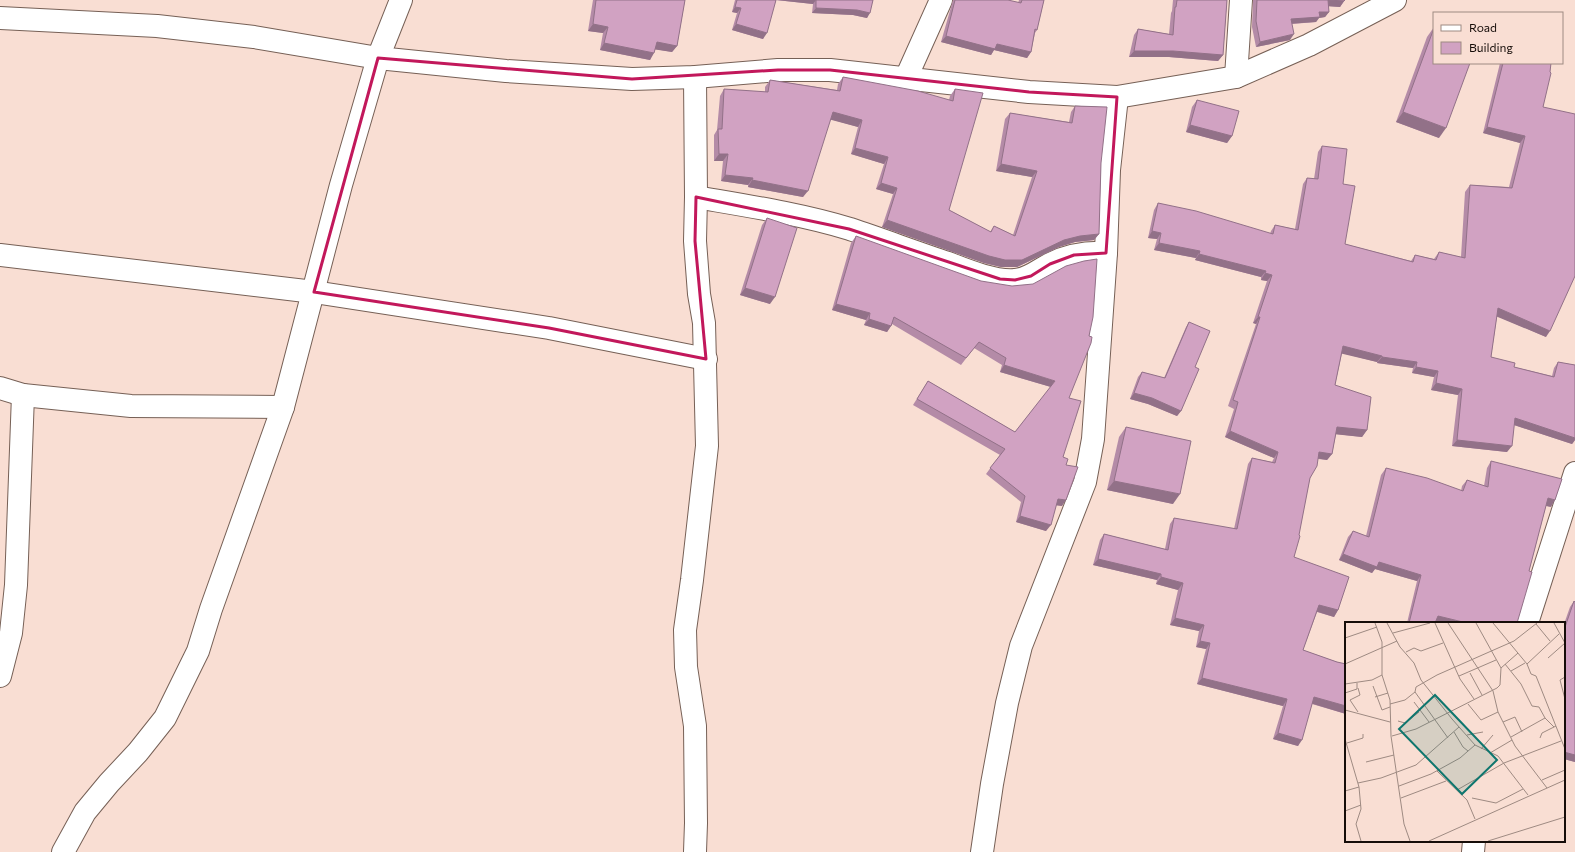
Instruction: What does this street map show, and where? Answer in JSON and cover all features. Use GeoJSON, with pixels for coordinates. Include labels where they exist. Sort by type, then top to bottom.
{"type":"FeatureCollection","features":[{"type":"Feature","properties":{"kind":"street"},"geometry":{"type":"LineString","coordinates":[[63,852],[85,812],[138,752],[165,718],[198,651],[284,407],[341,185],[378,58],[401,0]]}},
{"type":"Feature","properties":{"kind":"street"},"geometry":{"type":"LineString","coordinates":[[906,78],[941,0]]}},
{"type":"Feature","properties":{"kind":"street"},"geometry":{"type":"LineString","coordinates":[[1236,76],[1241,0]]}},
{"type":"Feature","properties":{"kind":"street"},"geometry":{"type":"LineString","coordinates":[[0,18],[157,26],[254,37],[378,58],[506,71],[632,79],[695,77],[778,70],[830,70],[1029,92],[1117,97],[1236,76],[1308,45],[1395,0]]}},
{"type":"Feature","properties":{"kind":"street"},"geometry":{"type":"LineString","coordinates":[[695,77],[695,241],[699,294],[704,323],[707,446],[685,630],[686,667],[695,726],[695,852]]}},
{"type":"Feature","properties":{"kind":"street"},"geometry":{"type":"LineString","coordinates":[[982,852],[1005,710],[1021,646],[1085,482],[1093,439],[1106,252],[1109,170],[1117,97]]}},
{"type":"Feature","properties":{"kind":"street"},"geometry":{"type":"LineString","coordinates":[[696,197],[792,215],[849,229],[976,273],[1000,279],[1014,280],[1031,276],[1050,264],[1074,255],[1090,252],[1106,252]]}},
{"type":"Feature","properties":{"kind":"street"},"geometry":{"type":"LineString","coordinates":[[0,255],[314,292],[549,328],[706,359]]}},
{"type":"Feature","properties":{"kind":"street"},"geometry":{"type":"LineString","coordinates":[[0,388],[23,395],[131,406],[284,407]]}},
{"type":"Feature","properties":{"kind":"street"},"geometry":{"type":"LineString","coordinates":[[0,676],[11,633],[16,585],[23,395]]}},
{"type":"Feature","properties":{"kind":"street"},"geometry":{"type":"LineString","coordinates":[[1527,622],[1575,472]]}},
{"type":"Feature","properties":{"kind":"street"},"geometry":{"type":"LineString","coordinates":[[1473,852],[1474,842]]}},
{"type":"Feature","properties":{"kind":"highlighted area"},"geometry":{"type":"Polygon","coordinates":[[[378,58],[632,79],[778,70],[830,70],[1029,92],[1117,97],[1106,253],[1074,255],[1050,264],[1031,276],[1015,280],[1000,279],[849,229],[696,197],[695,241],[706,359],[549,328],[314,292],[378,58]]]}},
{"type":"Feature","properties":{"kind":"building"},"geometry":{"type":"Polygon","coordinates":[[[596,0],[685,0],[677,46],[657,42],[654,53],[604,43],[608,27],[593,24],[596,0]]]}},
{"type":"Feature","properties":{"kind":"building"},"geometry":{"type":"Polygon","coordinates":[[[737,0],[776,0],[767,33],[736,24],[741,8],[735,7],[737,0]]]}},
{"type":"Feature","properties":{"kind":"building"},"geometry":{"type":"Polygon","coordinates":[[[816,0],[873,0],[870,13],[857,10],[816,8],[816,0]]]}},
{"type":"Feature","properties":{"kind":"building"},"geometry":{"type":"Polygon","coordinates":[[[955,0],[1008,0],[1021,3],[1022,0],[1044,0],[1037,30],[1035,29],[1031,52],[997,44],[995,49],[946,36],[955,0]]]}},
{"type":"Feature","properties":{"kind":"building"},"geometry":{"type":"Polygon","coordinates":[[[1177,0],[1227,0],[1223,55],[1173,51],[1134,51],[1138,29],[1173,35],[1177,0]]]}},
{"type":"Feature","properties":{"kind":"building"},"geometry":{"type":"Polygon","coordinates":[[[1257,0],[1328,0],[1329,12],[1319,12],[1320,17],[1291,19],[1294,34],[1260,42],[1256,21],[1257,0]]]}},
{"type":"Feature","properties":{"kind":"building"},"geometry":{"type":"Polygon","coordinates":[[[1433,31],[1433,64],[1470,64],[1446,128],[1403,112],[1433,31]]]}},
{"type":"Feature","properties":{"kind":"building"},"geometry":{"type":"Polygon","coordinates":[[[1503,64],[1551,64],[1551,73],[1543,107],[1575,114],[1575,276],[1550,331],[1498,308],[1491,357],[1515,363],[1514,367],[1554,377],[1558,362],[1575,365],[1575,438],[1515,418],[1512,446],[1457,440],[1462,389],[1436,383],[1438,371],[1416,367],[1417,362],[1382,357],[1343,346],[1335,385],[1371,397],[1367,430],[1337,427],[1332,454],[1319,452],[1317,466],[1310,478],[1300,536],[1294,557],[1349,577],[1338,610],[1319,605],[1303,650],[1345,664],[1345,706],[1314,697],[1302,740],[1278,733],[1287,699],[1202,678],[1210,643],[1200,641],[1204,625],[1175,618],[1183,583],[1161,577],[1161,574],[1098,559],[1104,534],[1168,550],[1174,518],[1237,529],[1252,458],[1275,463],[1278,452],[1230,431],[1238,402],[1233,400],[1272,275],[1265,273],[1266,271],[1199,254],[1200,251],[1159,243],[1161,233],[1152,231],[1158,203],[1196,211],[1273,234],[1275,225],[1298,230],[1307,178],[1318,179],[1322,146],[1347,149],[1343,184],[1355,186],[1345,244],[1413,262],[1415,255],[1436,260],[1439,252],[1465,258],[1470,185],[1512,188],[1525,136],[1487,127],[1503,64]]]}},
{"type":"Feature","properties":{"kind":"building"},"geometry":{"type":"Polygon","coordinates":[[[843,77],[918,91],[953,101],[955,89],[983,93],[949,210],[991,232],[994,226],[1015,236],[1037,171],[1001,164],[1010,113],[1072,123],[1075,106],[1107,107],[1101,163],[1099,234],[1080,236],[1064,240],[1022,260],[1005,260],[989,256],[887,220],[897,188],[881,183],[888,157],[855,148],[862,120],[833,112],[808,191],[752,180],[753,178],[725,175],[728,154],[719,154],[718,129],[722,129],[724,89],[768,92],[770,80],[840,91],[843,77]]]}},
{"type":"Feature","properties":{"kind":"building"},"geometry":{"type":"Polygon","coordinates":[[[1197,100],[1239,111],[1232,136],[1190,125],[1197,100]]]}},
{"type":"Feature","properties":{"kind":"building"},"geometry":{"type":"Polygon","coordinates":[[[767,218],[797,228],[775,297],[745,288],[767,218]]]}},
{"type":"Feature","properties":{"kind":"building"},"geometry":{"type":"Polygon","coordinates":[[[856,236],[981,281],[1012,286],[1033,284],[1066,266],[1097,259],[1093,317],[1089,336],[1092,337],[1091,343],[1069,398],[1081,401],[1063,457],[1068,459],[1066,465],[1078,467],[1066,500],[1058,499],[1051,525],[1020,516],[1025,496],[990,468],[1005,449],[917,399],[928,381],[1015,432],[1055,381],[1004,365],[1006,358],[979,342],[966,358],[894,317],[891,326],[869,319],[870,313],[836,304],[856,236]]]}},
{"type":"Feature","properties":{"kind":"building"},"geometry":{"type":"Polygon","coordinates":[[[1189,322],[1210,331],[1195,367],[1199,369],[1181,411],[1152,398],[1134,393],[1142,372],[1165,378],[1189,322]]]}},
{"type":"Feature","properties":{"kind":"building"},"geometry":{"type":"Polygon","coordinates":[[[1126,427],[1191,441],[1180,494],[1114,481],[1126,427]]]}},
{"type":"Feature","properties":{"kind":"building"},"geometry":{"type":"Polygon","coordinates":[[[1491,461],[1562,479],[1555,500],[1548,498],[1529,571],[1532,572],[1517,622],[1463,622],[1438,616],[1435,622],[1409,622],[1421,575],[1379,562],[1377,567],[1343,554],[1353,531],[1369,537],[1386,468],[1427,478],[1463,491],[1467,480],[1488,487],[1491,461]]]}},
{"type":"Feature","properties":{"kind":"building"},"geometry":{"type":"Polygon","coordinates":[[[1574,601],[1575,755],[1565,752],[1565,627],[1574,601]]]}}]}
